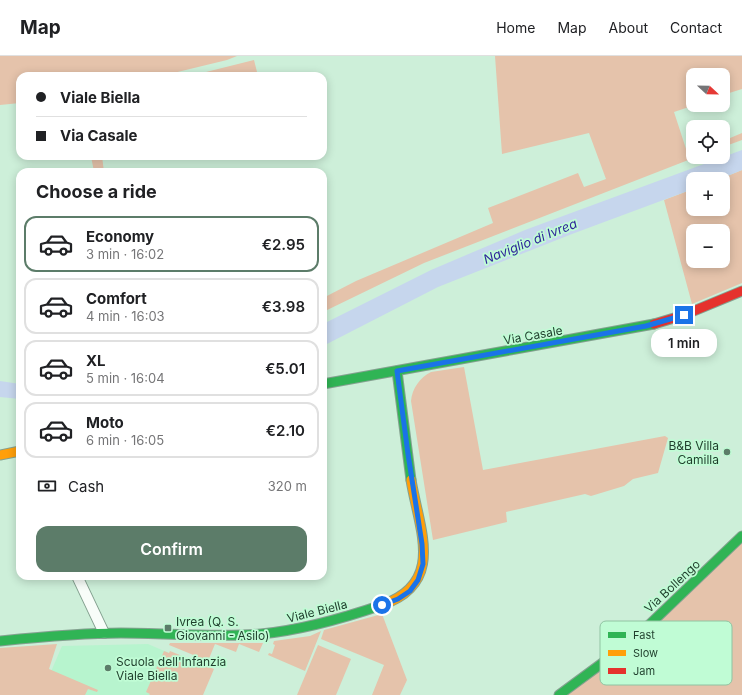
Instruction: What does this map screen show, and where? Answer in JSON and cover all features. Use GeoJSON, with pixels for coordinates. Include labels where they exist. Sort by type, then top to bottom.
{"type":"FeatureCollection","features":[{"type":"Feature","properties":{"kind":"street","name":"Via Casale"},"geometry":{"type":"LineString","coordinates":[[327,383],[646,326],[684,315],[742,291]]}},
{"type":"Feature","properties":{"kind":"street","name":"Viale Biella"},"geometry":{"type":"LineString","coordinates":[[0,641],[104,633],[210,636],[272,633],[298,629],[333,620],[398,599],[410,591],[418,580],[423,564],[422,544],[397,371]]}},
{"type":"Feature","properties":{"kind":"street"},"geometry":{"type":"LineString","coordinates":[[0,455],[16,452]]}},
{"type":"Feature","properties":{"kind":"street","name":"Via Bollengo"},"geometry":{"type":"LineString","coordinates":[[653,621],[684,593],[742,536]]}},
{"type":"Feature","properties":{"kind":"street"},"geometry":{"type":"LineString","coordinates":[[79,580],[104,633]]}},
{"type":"Feature","properties":{"kind":"street","name":"Via Bollengo"},"geometry":{"type":"LineString","coordinates":[[559,695],[600,664]]}},
{"type":"Feature","properties":{"kind":"shaded area"},"geometry":{"type":"Polygon","coordinates":[[[0,56],[237,56],[227,60],[178,72],[16,72],[16,103],[0,105],[0,56]]]}},
{"type":"Feature","properties":{"kind":"shaded area"},"geometry":{"type":"Polygon","coordinates":[[[495,56],[742,56],[742,89],[730,93],[730,68],[686,68],[686,108],[674,112],[686,149],[686,161],[424,263],[327,310],[327,296],[356,281],[493,223],[488,208],[578,173],[584,187],[606,179],[589,133],[502,154],[495,56]]]}},
{"type":"Feature","properties":{"kind":"shaded area"},"geometry":{"type":"Polygon","coordinates":[[[254,60],[257,72],[206,72],[254,60]]]}},
{"type":"Feature","properties":{"kind":"shaded area"},"geometry":{"type":"Polygon","coordinates":[[[742,133],[742,140],[730,144],[730,138],[742,133]]]}},
{"type":"Feature","properties":{"kind":"shaded area"},"geometry":{"type":"Polygon","coordinates":[[[92,160],[102,160],[104,168],[93,168],[92,160]]]}},
{"type":"Feature","properties":{"kind":"shaded area"},"geometry":{"type":"Polygon","coordinates":[[[742,170],[742,283],[692,304],[664,200],[686,192],[686,216],[730,216],[730,175],[742,170]]]}},
{"type":"Feature","properties":{"kind":"shaded area"},"geometry":{"type":"Polygon","coordinates":[[[464,367],[483,470],[665,436],[668,438],[658,473],[633,479],[624,486],[591,496],[585,494],[506,512],[507,522],[433,540],[411,401],[417,384],[427,374],[431,372],[464,367]]]}},
{"type":"Feature","properties":{"kind":"shaded area"},"geometry":{"type":"Polygon","coordinates":[[[742,541],[742,695],[566,695],[600,665],[600,685],[732,685],[732,621],[651,621],[742,541]]]}},
{"type":"Feature","properties":{"kind":"shaded area"},"geometry":{"type":"Polygon","coordinates":[[[382,614],[407,680],[400,695],[372,695],[384,665],[321,639],[324,630],[382,614]]]}},
{"type":"Feature","properties":{"kind":"shaded area"},"geometry":{"type":"Polygon","coordinates":[[[321,631],[305,671],[268,655],[269,653],[272,654],[275,645],[273,644],[274,641],[310,636],[321,631]]]}},
{"type":"Feature","properties":{"kind":"shaded area"},"geometry":{"type":"Polygon","coordinates":[[[170,643],[263,643],[259,652],[239,644],[236,652],[215,644],[208,661],[169,645],[170,643]]]}},
{"type":"Feature","properties":{"kind":"shaded area"},"geometry":{"type":"Polygon","coordinates":[[[57,644],[49,669],[98,690],[97,692],[88,689],[85,695],[0,695],[0,648],[57,644]]]}},
{"type":"Feature","properties":{"kind":"shaded area","name":"Scuola dell'Infanzia Viale Biella"},"geometry":{"type":"Polygon","coordinates":[[[148,644],[169,653],[152,695],[41,695],[62,646],[148,644]]]}},
{"type":"Feature","properties":{"kind":"shaded area"},"geometry":{"type":"Polygon","coordinates":[[[318,645],[351,659],[336,695],[297,695],[318,645]]]}},
{"type":"Feature","properties":{"kind":"shaded area"},"geometry":{"type":"Polygon","coordinates":[[[164,651],[169,653],[170,651],[214,669],[203,695],[149,695],[150,694],[146,692],[164,651]]]}},
{"type":"Feature","properties":{"kind":"water","name":"Naviglio di Ivrea"},"geometry":{"type":"Polygon","coordinates":[[[742,150],[742,170],[730,175],[730,172],[686,172],[686,192],[572,234],[438,287],[327,344],[327,322],[431,270],[525,230],[704,164],[730,164],[730,154],[742,150]]]}},
{"type":"Feature","properties":{"kind":"water"},"geometry":{"type":"Polygon","coordinates":[[[0,381],[16,383],[16,399],[0,397],[0,381]]]}},
{"type":"Feature","properties":{"kind":"traffic: fast"},"geometry":{"type":"LineString","coordinates":[[327,383],[654,324]]}},
{"type":"Feature","properties":{"kind":"traffic: fast"},"geometry":{"type":"LineString","coordinates":[[397,371],[411,480]]}},
{"type":"Feature","properties":{"kind":"traffic: fast"},"geometry":{"type":"LineString","coordinates":[[653,621],[742,536]]}},
{"type":"Feature","properties":{"kind":"traffic: fast"},"geometry":{"type":"LineString","coordinates":[[0,641],[106,633],[209,635],[261,634],[292,630],[323,623],[382,605]]}},
{"type":"Feature","properties":{"kind":"traffic: fast"},"geometry":{"type":"LineString","coordinates":[[559,695],[600,665]]}},
{"type":"Feature","properties":{"kind":"traffic: slow"},"geometry":{"type":"LineString","coordinates":[[0,455],[16,452]]}},
{"type":"Feature","properties":{"kind":"traffic: slow"},"geometry":{"type":"LineString","coordinates":[[382,605],[402,595],[415,583],[421,569],[424,553],[422,535],[411,480]]}},
{"type":"Feature","properties":{"kind":"traffic: jam"},"geometry":{"type":"LineString","coordinates":[[654,324],[684,315],[742,291]]}},
{"type":"Feature","properties":{"kind":"place","name":"B&B Villa Camilla"},"geometry":{"type":"Point","coordinates":[727,452]}},
{"type":"Feature","properties":{"kind":"place","name":"Ivrea (Q. S. Giovanni - Asilo)"},"geometry":{"type":"Point","coordinates":[168,628]}},
{"type":"Feature","properties":{"kind":"place","name":"Scuola dell'Infanzia Viale Biella"},"geometry":{"type":"Point","coordinates":[108,668]}},
{"type":"Feature","properties":{"kind":"route"},"geometry":{"type":"LineString","coordinates":[[382,605],[398,599],[410,591],[418,580],[423,564],[422,544],[397,371],[646,326],[684,315]]}}]}
